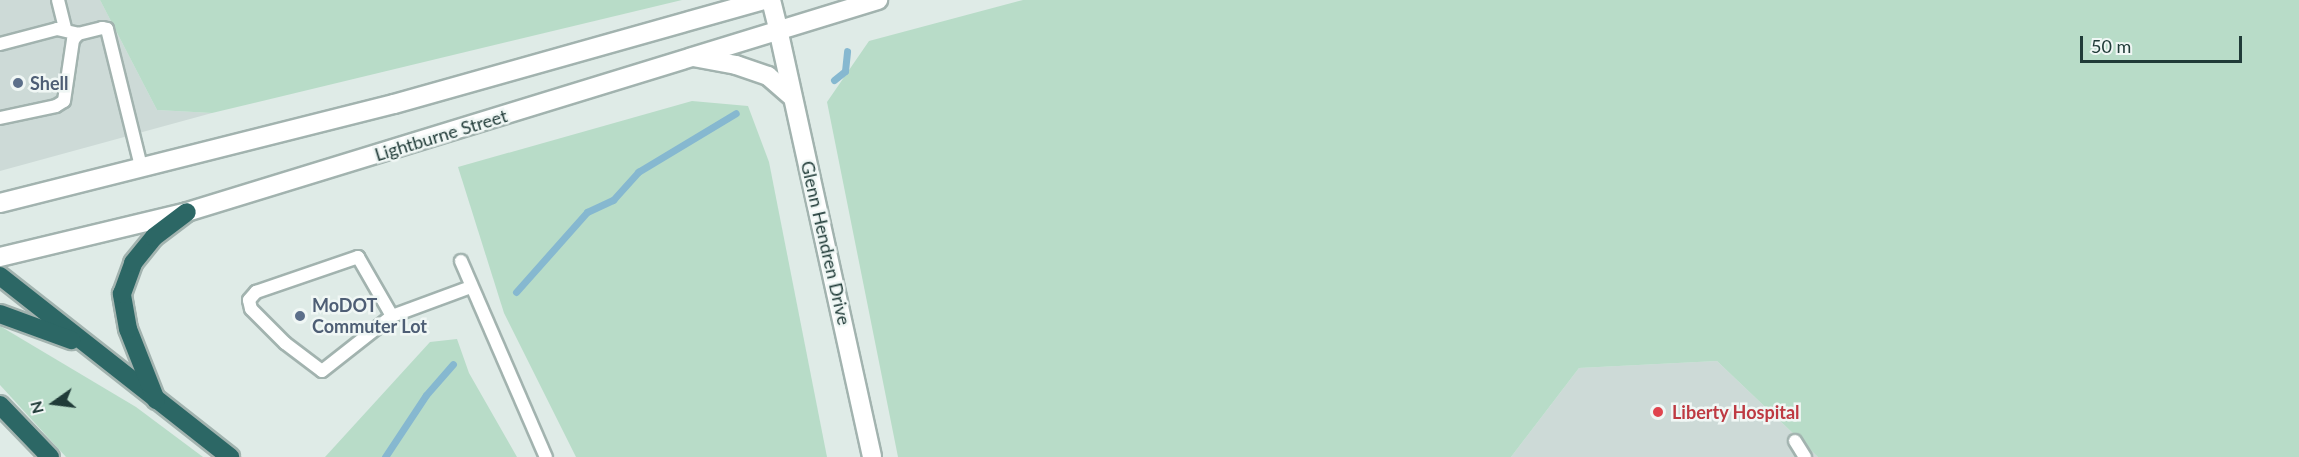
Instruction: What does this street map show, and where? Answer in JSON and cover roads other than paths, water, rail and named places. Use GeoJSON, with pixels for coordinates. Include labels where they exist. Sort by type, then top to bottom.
{"type":"FeatureCollection","features":[{"type":"Feature","properties":{"kind":"highway"},"geometry":{"type":"LineString","coordinates":[[156,402],[128,329],[122,294],[133,262],[154,237],[187,212]]}},
{"type":"Feature","properties":{"kind":"highway"},"geometry":{"type":"LineString","coordinates":[[0,276],[83,345],[230,457]]}},
{"type":"Feature","properties":{"kind":"highway"},"geometry":{"type":"LineString","coordinates":[[0,314],[83,345]]}},
{"type":"Feature","properties":{"kind":"highway"},"geometry":{"type":"LineString","coordinates":[[0,405],[50,457]]}},
{"type":"Feature","properties":{"kind":"main road"},"geometry":{"type":"LineString","coordinates":[[0,203],[394,104],[763,0]]}},
{"type":"Feature","properties":{"kind":"main road","name":"Glenn Hendren Drive"},"geometry":{"type":"LineString","coordinates":[[771,0],[840,300],[872,457]]}},
{"type":"Feature","properties":{"kind":"main road","name":"Lightburne Street"},"geometry":{"type":"LineString","coordinates":[[0,257],[187,212],[878,0]]}},
{"type":"Feature","properties":{"kind":"main road"},"geometry":{"type":"LineString","coordinates":[[691,57],[736,65],[768,76],[792,97]]}},
{"type":"Feature","properties":{"kind":"lane"},"geometry":{"type":"LineString","coordinates":[[58,0],[65,29]]}},
{"type":"Feature","properties":{"kind":"lane"},"geometry":{"type":"LineString","coordinates":[[0,44],[65,29],[78,34],[107,29],[141,166]]}},
{"type":"Feature","properties":{"kind":"lane"},"geometry":{"type":"LineString","coordinates":[[0,118],[56,106],[64,101],[69,52],[78,34]]}},
{"type":"Feature","properties":{"kind":"lane"},"geometry":{"type":"LineString","coordinates":[[392,316],[358,257],[256,292],[249,300],[251,309],[285,343],[322,371],[392,316],[471,287]]}},
{"type":"Feature","properties":{"kind":"lane"},"geometry":{"type":"LineString","coordinates":[[461,261],[546,457]]}},
{"type":"Feature","properties":{"kind":"lane"},"geometry":{"type":"LineString","coordinates":[[1795,441],[1805,457]]}},
{"type":"Feature","properties":{"kind":"waterway"},"geometry":{"type":"LineString","coordinates":[[834,80],[845,71],[847,51]]}},
{"type":"Feature","properties":{"kind":"waterway"},"geometry":{"type":"LineString","coordinates":[[516,292],[587,212],[613,200],[638,172],[736,113]]}},
{"type":"Feature","properties":{"kind":"waterway"},"geometry":{"type":"LineString","coordinates":[[385,457],[426,395],[453,364]]}},
{"type":"Feature","properties":{"kind":"place","name":"Shell"},"geometry":{"type":"Point","coordinates":[18,83]}},
{"type":"Feature","properties":{"kind":"place","name":"MoDOT Commuter Lot"},"geometry":{"type":"Point","coordinates":[300,316]}},
{"type":"Feature","properties":{"kind":"place","name":"Liberty Hospital"},"geometry":{"type":"Point","coordinates":[1658,412]}}]}
